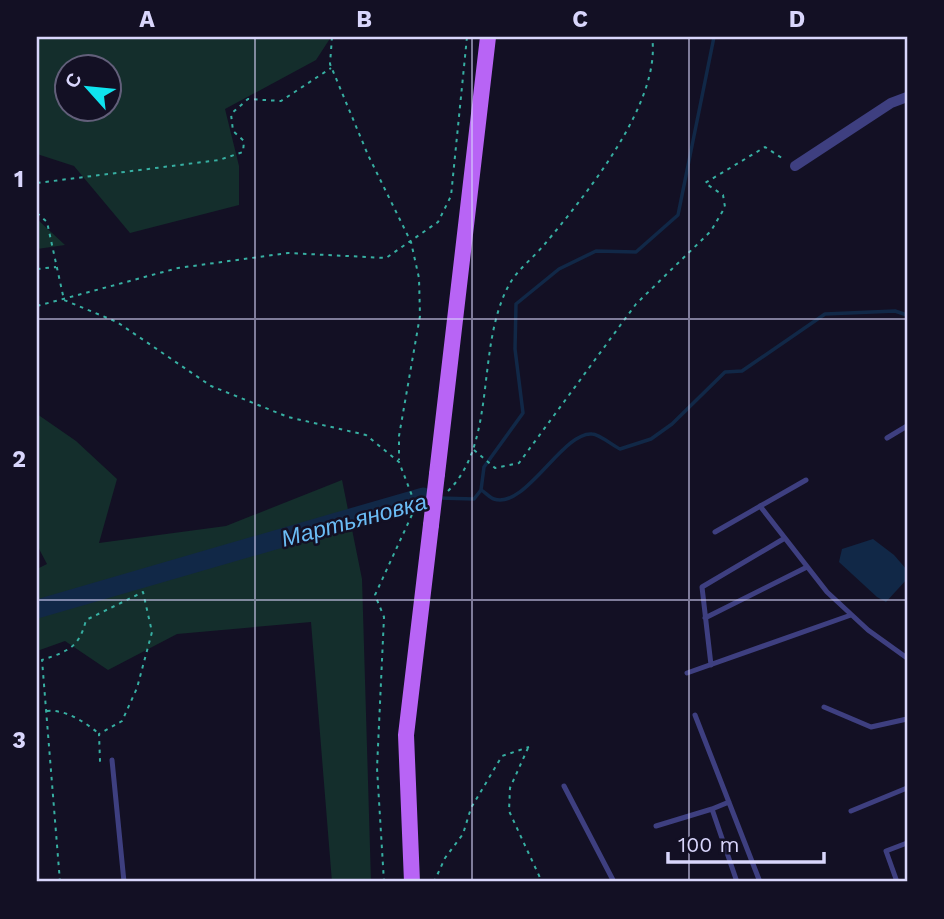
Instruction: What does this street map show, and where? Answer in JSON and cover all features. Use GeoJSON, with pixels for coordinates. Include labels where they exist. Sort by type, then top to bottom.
{"type":"FeatureCollection","features":[{"type":"Feature","properties":{"kind":"main road"},"geometry":{"type":"LineString","coordinates":[[412,882],[406,735],[488,37]]}},
{"type":"Feature","properties":{"kind":"street"},"geometry":{"type":"LineString","coordinates":[[795,166],[891,103],[907,97]]}},
{"type":"Feature","properties":{"kind":"lane"},"geometry":{"type":"LineString","coordinates":[[887,438],[907,426]]}},
{"type":"Feature","properties":{"kind":"lane"},"geometry":{"type":"LineString","coordinates":[[715,532],[806,481]]}},
{"type":"Feature","properties":{"kind":"lane"},"geometry":{"type":"LineString","coordinates":[[760,506],[807,567],[851,615],[907,658]]}},
{"type":"Feature","properties":{"kind":"lane"},"geometry":{"type":"LineString","coordinates":[[711,664],[702,587],[785,538]]}},
{"type":"Feature","properties":{"kind":"lane"},"geometry":{"type":"LineString","coordinates":[[705,618],[807,567]]}},
{"type":"Feature","properties":{"kind":"lane"},"geometry":{"type":"LineString","coordinates":[[687,673],[851,615]]}},
{"type":"Feature","properties":{"kind":"lane"},"geometry":{"type":"LineString","coordinates":[[824,707],[871,727],[907,719]]}},
{"type":"Feature","properties":{"kind":"lane"},"geometry":{"type":"LineString","coordinates":[[695,715],[760,882]]}},
{"type":"Feature","properties":{"kind":"lane"},"geometry":{"type":"LineString","coordinates":[[112,760],[124,882]]}},
{"type":"Feature","properties":{"kind":"lane"},"geometry":{"type":"LineString","coordinates":[[564,786],[614,882]]}},
{"type":"Feature","properties":{"kind":"lane"},"geometry":{"type":"LineString","coordinates":[[851,811],[907,788]]}},
{"type":"Feature","properties":{"kind":"lane"},"geometry":{"type":"LineString","coordinates":[[656,826],[729,802]]}},
{"type":"Feature","properties":{"kind":"lane"},"geometry":{"type":"LineString","coordinates":[[712,809],[737,882]]}},
{"type":"Feature","properties":{"kind":"lane"},"geometry":{"type":"LineString","coordinates":[[895,879],[886,851],[907,843]]}},
{"type":"Feature","properties":{"kind":"path"},"geometry":{"type":"LineString","coordinates":[[332,37],[332,67],[368,155],[411,242],[419,278],[419,316],[399,436],[399,462],[416,506],[375,595],[384,617],[377,768],[383,882]]}},
{"type":"Feature","properties":{"kind":"path"},"geometry":{"type":"LineString","coordinates":[[37,306],[178,268],[288,253],[386,258],[438,222],[451,196],[467,37]]}},
{"type":"Feature","properties":{"kind":"path"},"geometry":{"type":"LineString","coordinates":[[448,491],[460,478],[474,450],[497,308],[511,281],[544,245],[616,152],[637,111],[648,75],[652,37]]}},
{"type":"Feature","properties":{"kind":"path"},"geometry":{"type":"LineString","coordinates":[[675,37],[694,37]]}},
{"type":"Feature","properties":{"kind":"path"},"geometry":{"type":"LineString","coordinates":[[37,183],[219,160],[243,152],[244,141],[233,131],[231,114],[248,99],[281,102],[332,67]]}},
{"type":"Feature","properties":{"kind":"path"},"geometry":{"type":"LineString","coordinates":[[474,450],[495,468],[519,463],[635,304],[711,232],[725,207],[723,195],[705,183],[752,153],[765,148],[795,166]]}},
{"type":"Feature","properties":{"kind":"path"},"geometry":{"type":"LineString","coordinates":[[37,213],[47,222],[64,300]]}},
{"type":"Feature","properties":{"kind":"path"},"geometry":{"type":"LineString","coordinates":[[37,269],[57,267]]}},
{"type":"Feature","properties":{"kind":"path"},"geometry":{"type":"LineString","coordinates":[[64,300],[117,322],[211,386],[288,417],[366,435],[399,462]]}},
{"type":"Feature","properties":{"kind":"path"},"geometry":{"type":"LineString","coordinates":[[60,882],[42,660],[68,651],[82,637],[86,620],[143,592],[152,632],[137,688],[122,721],[99,734]]}},
{"type":"Feature","properties":{"kind":"path"},"geometry":{"type":"LineString","coordinates":[[46,712],[55,710],[85,722],[99,734],[100,761],[112,760]]}},
{"type":"Feature","properties":{"kind":"path"},"geometry":{"type":"LineString","coordinates":[[434,882],[445,858],[463,834],[471,808],[502,756],[528,747],[510,788],[509,811],[542,882]]}},
{"type":"Feature","properties":{"kind":"green space"},"geometry":{"type":"Polygon","coordinates":[[[37,37],[331,37],[316,60],[225,109],[239,166],[239,205],[130,233],[74,166],[37,154],[37,37]]]}},
{"type":"Feature","properties":{"kind":"green space"},"geometry":{"type":"Polygon","coordinates":[[[37,219],[65,245],[37,249],[37,219]]]}},
{"type":"Feature","properties":{"kind":"green space"},"geometry":{"type":"Polygon","coordinates":[[[37,414],[76,441],[117,479],[99,543],[226,526],[342,480],[362,579],[371,882],[332,882],[311,622],[177,634],[108,670],[65,641],[37,651],[37,569],[47,564],[37,545],[37,414]]]}},
{"type":"Feature","properties":{"kind":"water"},"geometry":{"type":"Polygon","coordinates":[[[873,539],[894,555],[907,570],[907,579],[886,602],[839,562],[842,549],[873,539]]]}},
{"type":"Feature","properties":{"kind":"waterway","name":"Мартьяновка"},"geometry":{"type":"LineString","coordinates":[[439,498],[474,499],[481,490],[484,467],[523,413],[515,349],[516,304],[559,269],[596,251],[636,252],[678,215],[714,37]]}},
{"type":"Feature","properties":{"kind":"waterway"},"geometry":{"type":"LineString","coordinates":[[481,490],[494,499],[506,499],[518,493],[569,444],[581,436],[595,434],[620,449],[651,439],[672,424],[725,372],[742,371],[825,314],[895,311],[907,315]]}},
{"type":"Feature","properties":{"kind":"waterway","name":"Мартьяновка"},"geometry":{"type":"LineString","coordinates":[[37,609],[423,497]]}}]}
